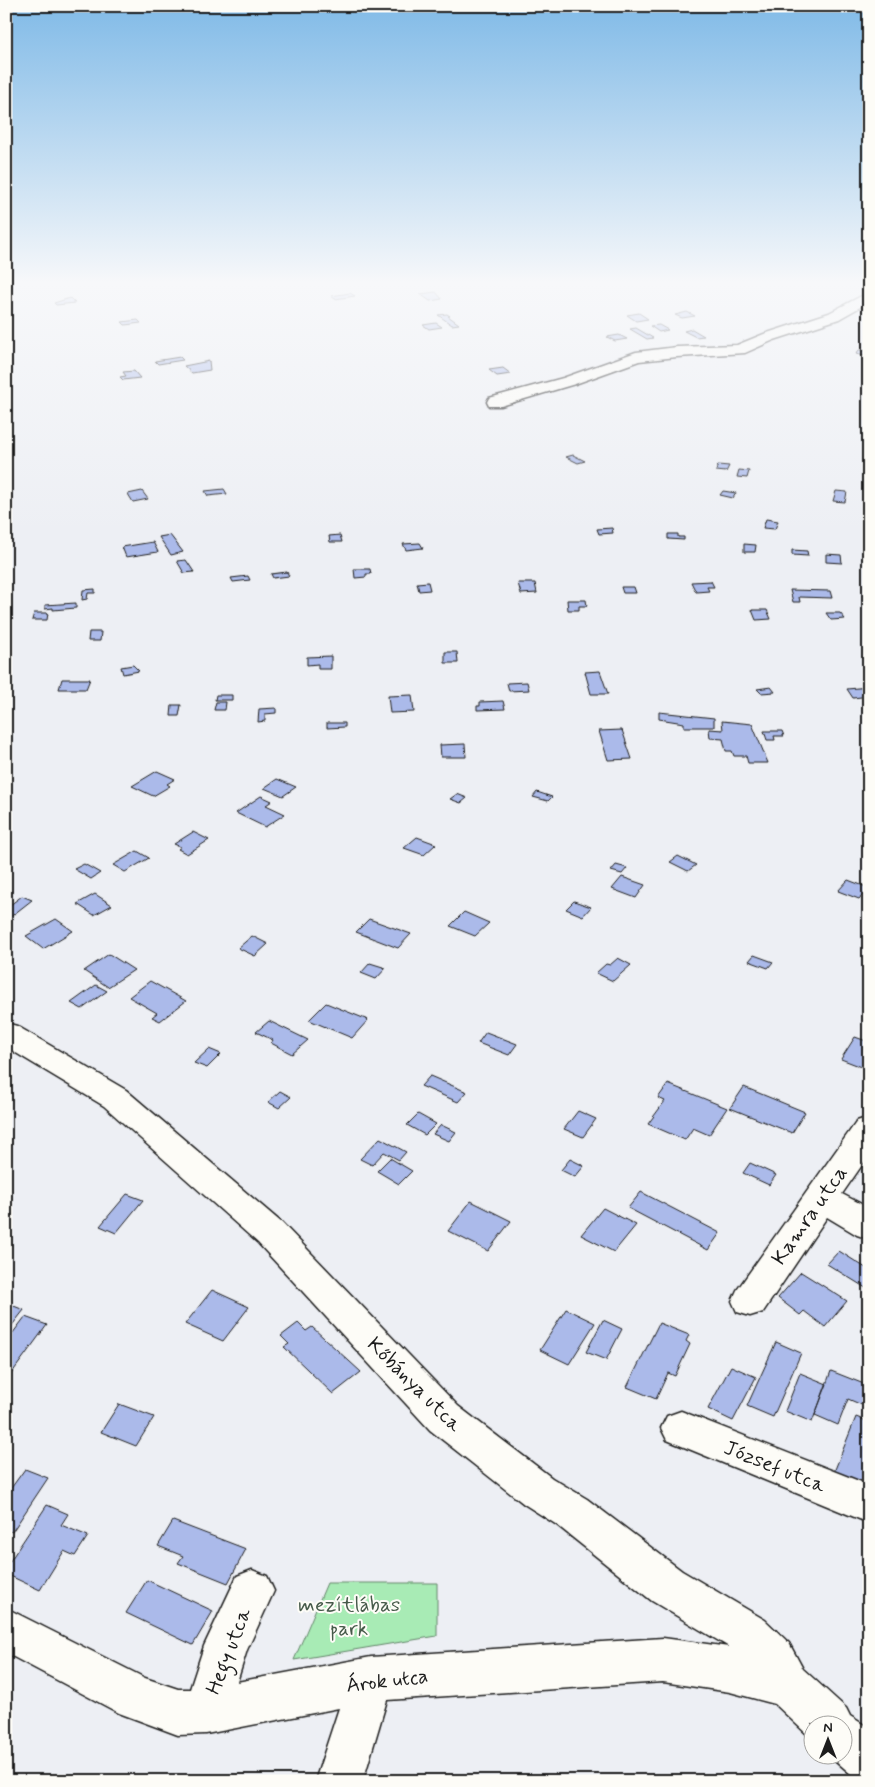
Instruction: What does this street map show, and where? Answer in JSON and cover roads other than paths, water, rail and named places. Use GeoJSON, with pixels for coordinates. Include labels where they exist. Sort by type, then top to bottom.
{"type":"FeatureCollection","features":[{"type":"Feature","properties":{"kind":"street"},"geometry":{"type":"LineString","coordinates":[[495,402],[569,381],[613,365]]}},
{"type":"Feature","properties":{"kind":"street","name":"Kőbánya utca"},"geometry":{"type":"LineString","coordinates":[[6,1033],[116,1098],[270,1233],[444,1418],[538,1491],[572,1512],[668,1586],[749,1635],[773,1659],[787,1685],[819,1714]]}},
{"type":"Feature","properties":{"kind":"street","name":"Kamra utca"},"geometry":{"type":"LineString","coordinates":[[750,1301],[869,1129]]}},
{"type":"Feature","properties":{"kind":"street"},"geometry":{"type":"LineString","coordinates":[[821,1198],[869,1225]]}},
{"type":"Feature","properties":{"kind":"street","name":"József utca"},"geometry":{"type":"LineString","coordinates":[[680,1428],[869,1504]]}},
{"type":"Feature","properties":{"kind":"street","name":"Hegy utca"},"geometry":{"type":"LineString","coordinates":[[206,1711],[226,1646],[252,1591]]}},
{"type":"Feature","properties":{"kind":"street","name":"Árok utca"},"geometry":{"type":"LineString","coordinates":[[6,1629],[135,1697],[178,1712],[206,1711],[371,1679],[663,1660],[730,1670],[787,1685]]}},
{"type":"Feature","properties":{"kind":"street"},"geometry":{"type":"LineString","coordinates":[[339,1781],[371,1679]]}},
{"type":"Feature","properties":{"kind":"street"},"geometry":{"type":"LineString","coordinates":[[852,1744],[869,1758]]}},
{"type":"Feature","properties":{"kind":"park label","name":"mezítlábas park"},"geometry":{"type":"Point","coordinates":[349,1616]}}]}
